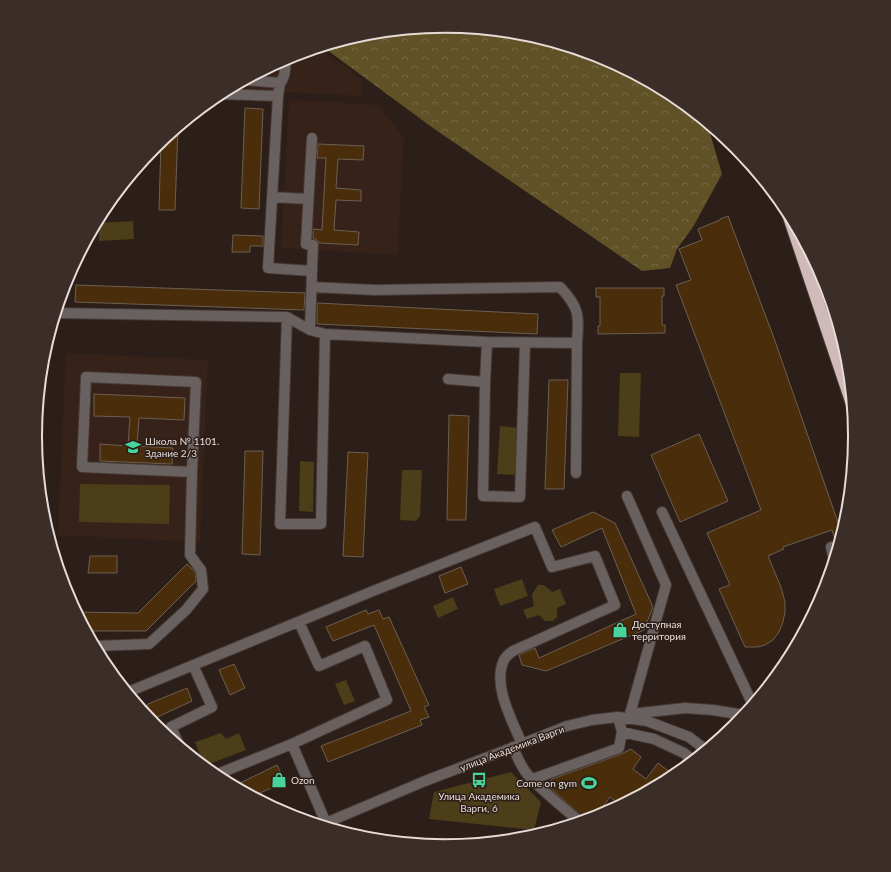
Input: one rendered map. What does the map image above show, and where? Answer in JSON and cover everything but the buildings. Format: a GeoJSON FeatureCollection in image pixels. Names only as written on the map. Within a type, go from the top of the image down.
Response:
{"type":"FeatureCollection","features":[{"type":"Feature","properties":{"kind":"highway"},"geometry":{"type":"LineString","coordinates":[[795,235],[845,383]]}},
{"type":"Feature","properties":{"kind":"street"},"geometry":{"type":"LineString","coordinates":[[285,67],[284,79],[280,83],[278,96],[268,268],[312,271]]}},
{"type":"Feature","properties":{"kind":"street"},"geometry":{"type":"LineString","coordinates":[[256,81],[280,83]]}},
{"type":"Feature","properties":{"kind":"street"},"geometry":{"type":"LineString","coordinates":[[232,94],[278,96]]}},
{"type":"Feature","properties":{"kind":"street"},"geometry":{"type":"LineString","coordinates":[[310,330],[313,245],[306,244],[312,138]]}},
{"type":"Feature","properties":{"kind":"street"},"geometry":{"type":"LineString","coordinates":[[272,197],[308,199]]}},
{"type":"Feature","properties":{"kind":"street"},"geometry":{"type":"LineString","coordinates":[[312,287],[375,290],[560,287],[571,299],[578,316],[576,473]]}},
{"type":"Feature","properties":{"kind":"street"},"geometry":{"type":"LineString","coordinates":[[62,313],[286,317],[310,330],[326,334],[488,342],[577,343]]}},
{"type":"Feature","properties":{"kind":"street"},"geometry":{"type":"LineString","coordinates":[[286,317],[280,524],[321,524],[326,334]]}},
{"type":"Feature","properties":{"kind":"street"},"geometry":{"type":"LineString","coordinates":[[488,342],[485,382],[483,496],[520,497],[525,343]]}},
{"type":"Feature","properties":{"kind":"street"},"geometry":{"type":"LineString","coordinates":[[101,646],[149,644],[186,610],[203,590],[201,570],[190,555],[196,382],[86,376],[82,467],[192,472]]}},
{"type":"Feature","properties":{"kind":"street"},"geometry":{"type":"LineString","coordinates":[[448,379],[485,382]]}},
{"type":"Feature","properties":{"kind":"street"},"geometry":{"type":"LineString","coordinates":[[626,496],[666,585],[630,714]]}},
{"type":"Feature","properties":{"kind":"street"},"geometry":{"type":"LineString","coordinates":[[662,512],[751,699]]}},
{"type":"Feature","properties":{"kind":"street"},"geometry":{"type":"LineString","coordinates":[[133,690],[535,528],[552,567],[595,556],[614,605],[513,651],[504,660],[500,681],[520,762],[529,775],[543,790],[575,818]]}},
{"type":"Feature","properties":{"kind":"street"},"geometry":{"type":"LineString","coordinates":[[223,772],[292,744],[387,700],[365,646],[319,666],[299,622]]}},
{"type":"Feature","properties":{"kind":"street"},"geometry":{"type":"LineString","coordinates":[[174,733],[171,727],[212,707],[193,665]]}},
{"type":"Feature","properties":{"kind":"street"},"geometry":{"type":"LineString","coordinates":[[533,779],[619,748],[622,732],[613,717],[685,708],[737,714]]}},
{"type":"Feature","properties":{"kind":"street","name":"улица Академика Варги"},"geometry":{"type":"LineString","coordinates":[[329,822],[425,781],[567,726],[613,717],[647,721],[689,737],[702,747]]}},
{"type":"Feature","properties":{"kind":"street"},"geometry":{"type":"LineString","coordinates":[[622,732],[654,739],[684,753],[689,757]]}},
{"type":"Feature","properties":{"kind":"street"},"geometry":{"type":"LineString","coordinates":[[292,744],[322,820]]}},
{"type":"Feature","properties":{"kind":"shaded area"},"geometry":{"type":"Polygon","coordinates":[[[324,52],[362,79],[361,96],[240,90],[291,64],[324,52]]]}},
{"type":"Feature","properties":{"kind":"shaded area"},"geometry":{"type":"Polygon","coordinates":[[[289,100],[378,105],[404,137],[397,255],[281,248],[289,100]]]}},
{"type":"Feature","properties":{"kind":"shaded area"},"geometry":{"type":"Polygon","coordinates":[[[133,221],[134,239],[99,241],[99,229],[103,223],[133,221]]]}},
{"type":"Feature","properties":{"kind":"shaded area","name":"Школа № 1101. Здание 2/3"},"geometry":{"type":"Polygon","coordinates":[[[66,353],[208,360],[200,542],[58,535],[66,353]]]}},
{"type":"Feature","properties":{"kind":"shaded area"},"geometry":{"type":"Polygon","coordinates":[[[620,373],[641,373],[639,437],[618,436],[620,373]]]}},
{"type":"Feature","properties":{"kind":"shaded area"},"geometry":{"type":"Polygon","coordinates":[[[500,426],[519,428],[517,475],[497,474],[500,426]]]}},
{"type":"Feature","properties":{"kind":"shaded area"},"geometry":{"type":"Polygon","coordinates":[[[300,461],[314,462],[313,512],[299,511],[300,461]]]}},
{"type":"Feature","properties":{"kind":"shaded area"},"geometry":{"type":"Polygon","coordinates":[[[402,470],[422,470],[420,516],[416,521],[400,520],[402,470]]]}},
{"type":"Feature","properties":{"kind":"shaded area"},"geometry":{"type":"Polygon","coordinates":[[[80,484],[170,485],[169,524],[79,522],[80,484]]]}},
{"type":"Feature","properties":{"kind":"shaded area"},"geometry":{"type":"Polygon","coordinates":[[[522,579],[528,596],[500,606],[494,589],[522,579]]]}},
{"type":"Feature","properties":{"kind":"shaded area"},"geometry":{"type":"Polygon","coordinates":[[[538,585],[544,586],[552,592],[560,589],[566,604],[557,608],[557,617],[553,621],[545,621],[539,615],[527,619],[523,610],[534,606],[532,594],[538,585]]]}},
{"type":"Feature","properties":{"kind":"shaded area"},"geometry":{"type":"Polygon","coordinates":[[[453,597],[458,609],[438,618],[433,606],[453,597]]]}},
{"type":"Feature","properties":{"kind":"shaded area"},"geometry":{"type":"Polygon","coordinates":[[[346,680],[355,701],[344,705],[335,684],[346,680]]]}},
{"type":"Feature","properties":{"kind":"shaded area"},"geometry":{"type":"Polygon","coordinates":[[[221,733],[226,739],[239,733],[246,750],[211,763],[200,756],[195,742],[221,733]]]}},
{"type":"Feature","properties":{"kind":"shaded area"},"geometry":{"type":"Polygon","coordinates":[[[511,772],[541,802],[534,829],[530,830],[429,819],[434,792],[511,772]]]}},
{"type":"Feature","properties":{"kind":"green space"},"geometry":{"type":"Polygon","coordinates":[[[446,33],[498,36],[575,54],[624,75],[647,87],[691,116],[710,132],[722,174],[693,227],[677,249],[670,268],[642,271],[433,128],[328,51],[393,36],[446,33]]]}},
{"type":"Feature","properties":{"kind":"place","name":"Школа № 1101. Здание 2/3"},"geometry":{"type":"Point","coordinates":[133,447]}},
{"type":"Feature","properties":{"kind":"place","name":"Доступная территория"},"geometry":{"type":"Point","coordinates":[620,630]}},
{"type":"Feature","properties":{"kind":"place","name":"Ozon"},"geometry":{"type":"Point","coordinates":[279,780]}},
{"type":"Feature","properties":{"kind":"place","name":"Улица Академика Варги, 6"},"geometry":{"type":"Point","coordinates":[479,780]}},
{"type":"Feature","properties":{"kind":"place","name":"Come on gym"},"geometry":{"type":"Point","coordinates":[589,783]}}]}
